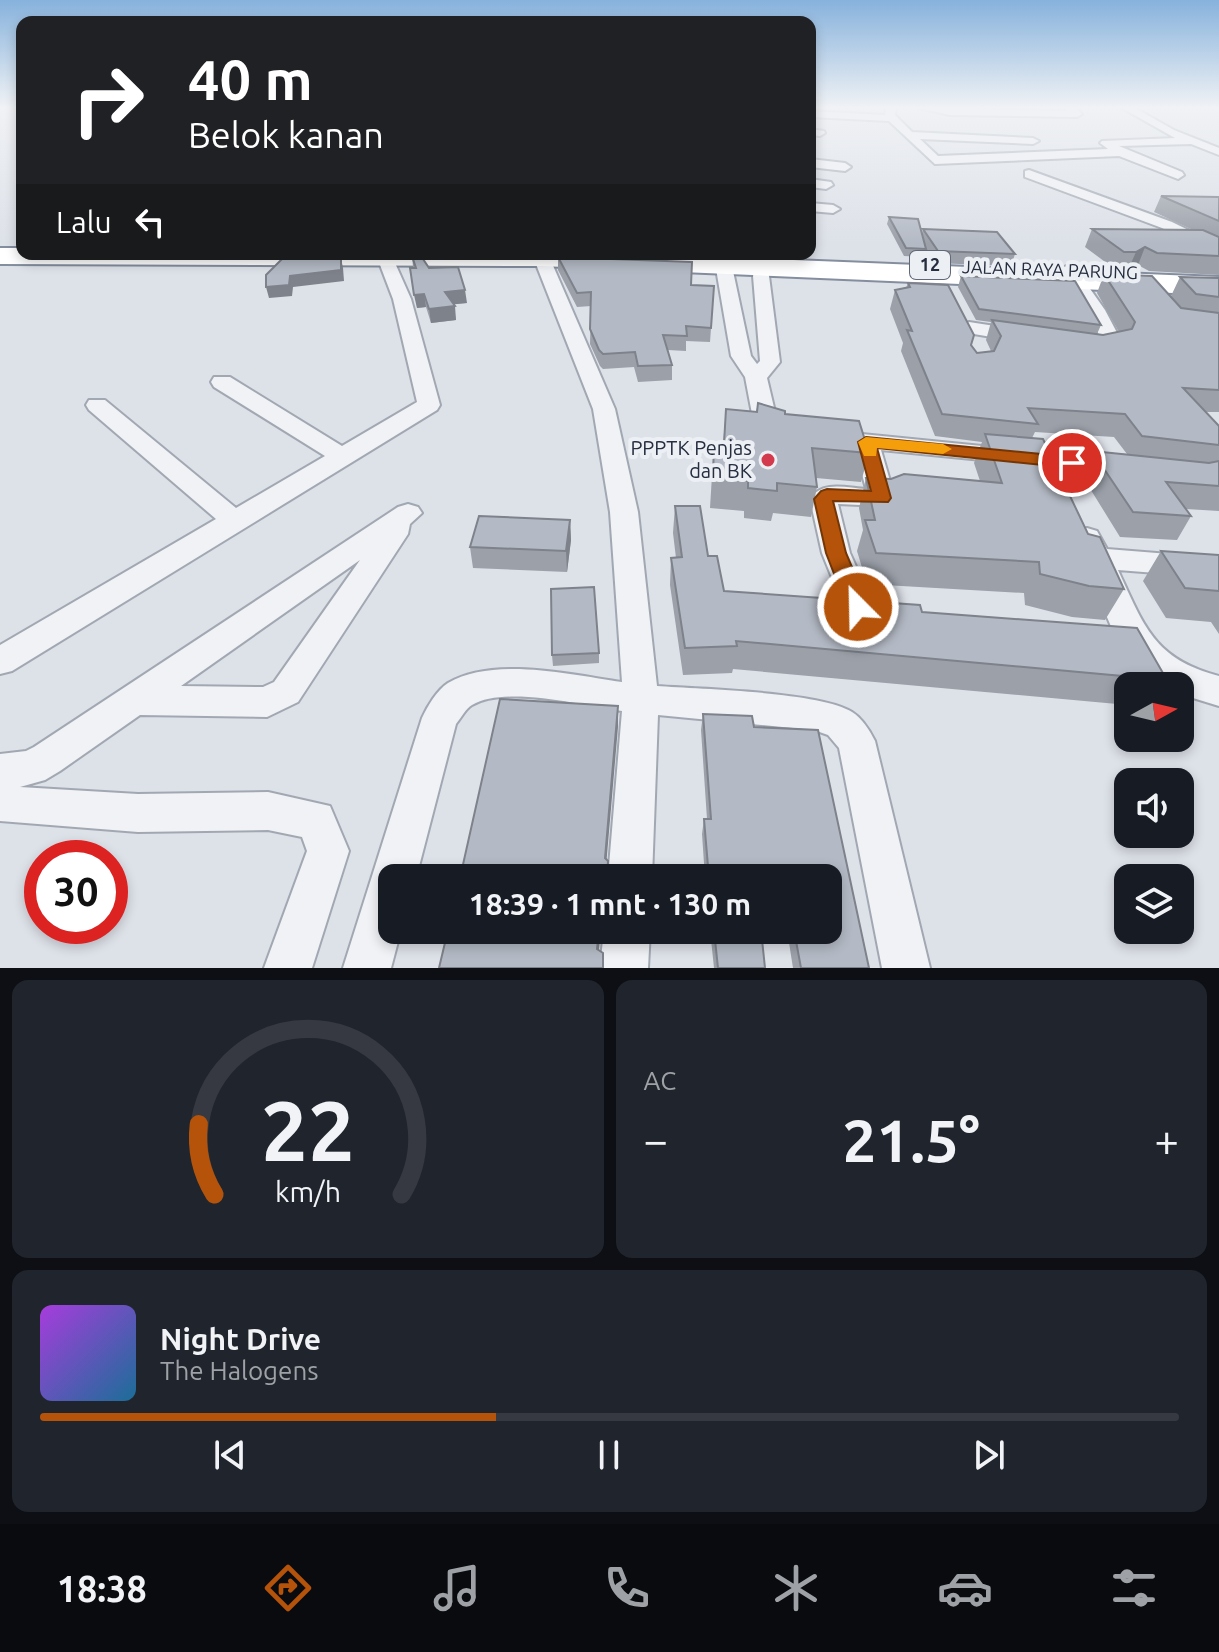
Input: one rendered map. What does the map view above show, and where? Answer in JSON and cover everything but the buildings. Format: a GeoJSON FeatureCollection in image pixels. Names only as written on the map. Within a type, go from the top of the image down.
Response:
{"type":"FeatureCollection","features":[{"type":"Feature","properties":{"kind":"highway","name":"JALAN RAYA PARUNG"},"geometry":{"type":"LineString","coordinates":[[704,260],[1070,274],[1148,286],[1219,286]]}},
{"type":"Feature","properties":{"kind":"highway","name":"JALAN RAYA PARUNG"},"geometry":{"type":"LineString","coordinates":[[761,263],[943,282],[1070,274]]}},
{"type":"Feature","properties":{"kind":"highway","name":"JALAN RAYA PARUNG"},"geometry":{"type":"LineString","coordinates":[[1148,286],[1219,276]]}},
{"type":"Feature","properties":{"kind":"street"},"geometry":{"type":"LineString","coordinates":[[928,153],[935,160],[1093,153]]}},
{"type":"Feature","properties":{"kind":"street"},"geometry":{"type":"LineString","coordinates":[[1123,153],[1178,175]]}},
{"type":"Feature","properties":{"kind":"street"},"geometry":{"type":"LineString","coordinates":[[816,164],[845,167]]}},
{"type":"Feature","properties":{"kind":"street"},"geometry":{"type":"LineString","coordinates":[[1029,174],[1167,225],[1219,251]]}},
{"type":"Feature","properties":{"kind":"street"},"geometry":{"type":"LineString","coordinates":[[816,208],[833,209]]}},
{"type":"Feature","properties":{"kind":"street"},"geometry":{"type":"LineString","coordinates":[[0,661],[429,405],[402,299],[386,260]]}},
{"type":"Feature","properties":{"kind":"street"},"geometry":{"type":"LineString","coordinates":[[542,260],[604,409],[624,512],[641,699],[631,864]]}},
{"type":"Feature","properties":{"kind":"street"},"geometry":{"type":"LineString","coordinates":[[723,261],[741,356],[756,377],[765,419],[771,425],[794,433],[866,442],[1140,470]]}},
{"type":"Feature","properties":{"kind":"street"},"geometry":{"type":"LineString","coordinates":[[756,377],[770,362],[761,263]]}},
{"type":"Feature","properties":{"kind":"street"},"geometry":{"type":"LineString","coordinates":[[1070,274],[1096,310],[1113,344],[1102,347],[1071,343]]}},
{"type":"Feature","properties":{"kind":"street"},"geometry":{"type":"LineString","coordinates":[[981,356],[965,322],[1045,339]]}},
{"type":"Feature","properties":{"kind":"street"},"geometry":{"type":"LineString","coordinates":[[739,338],[769,341]]}},
{"type":"Feature","properties":{"kind":"street"},"geometry":{"type":"LineString","coordinates":[[222,382],[343,457]]}},
{"type":"Feature","properties":{"kind":"street"},"geometry":{"type":"LineString","coordinates":[[97,405],[236,522]]}},
{"type":"Feature","properties":{"kind":"street"},"geometry":{"type":"LineString","coordinates":[[866,442],[882,498],[827,495],[823,499],[836,553],[858,607],[915,616]]}},
{"type":"Feature","properties":{"kind":"street"},"geometry":{"type":"LineString","coordinates":[[1046,460],[1061,488]]}},
{"type":"Feature","properties":{"kind":"street"},"geometry":{"type":"LineString","coordinates":[[4,788],[407,513],[286,692],[279,697],[267,702],[133,700]]}},
{"type":"Feature","properties":{"kind":"street"},"geometry":{"type":"LineString","coordinates":[[1076,516],[1098,558],[1120,638],[1166,674],[1219,691]]}},
{"type":"Feature","properties":{"kind":"street"},"geometry":{"type":"LineString","coordinates":[[1098,558],[1219,568]]}},
{"type":"Feature","properties":{"kind":"street"},"geometry":{"type":"LineString","coordinates":[[398,864],[440,718],[459,694],[494,684],[522,683],[641,699],[814,715],[840,723],[856,741],[906,968]]}},
{"type":"Feature","properties":{"kind":"street"},"geometry":{"type":"LineString","coordinates":[[4,788],[138,813],[268,811],[316,820],[328,851],[288,968]]}},
{"type":"Feature","properties":{"kind":"street"},"geometry":{"type":"LineString","coordinates":[[367,968],[378,931]]}},
{"type":"Feature","properties":{"kind":"street"},"geometry":{"type":"LineString","coordinates":[[624,968],[626,944]]}},
{"type":"Feature","properties":{"kind":"slow traffic"},"geometry":{"type":"LineString","coordinates":[[870,452],[866,442],[943,449]]}},
{"type":"Feature","properties":{"kind":"place","name":"PPPTK Penjas dan BK"},"geometry":{"type":"Point","coordinates":[768,460]}},
{"type":"Feature","properties":{"kind":"route"},"geometry":{"type":"LineString","coordinates":[[858,607],[836,553],[823,499],[827,495],[882,498],[866,442],[1072,463]]}}]}
